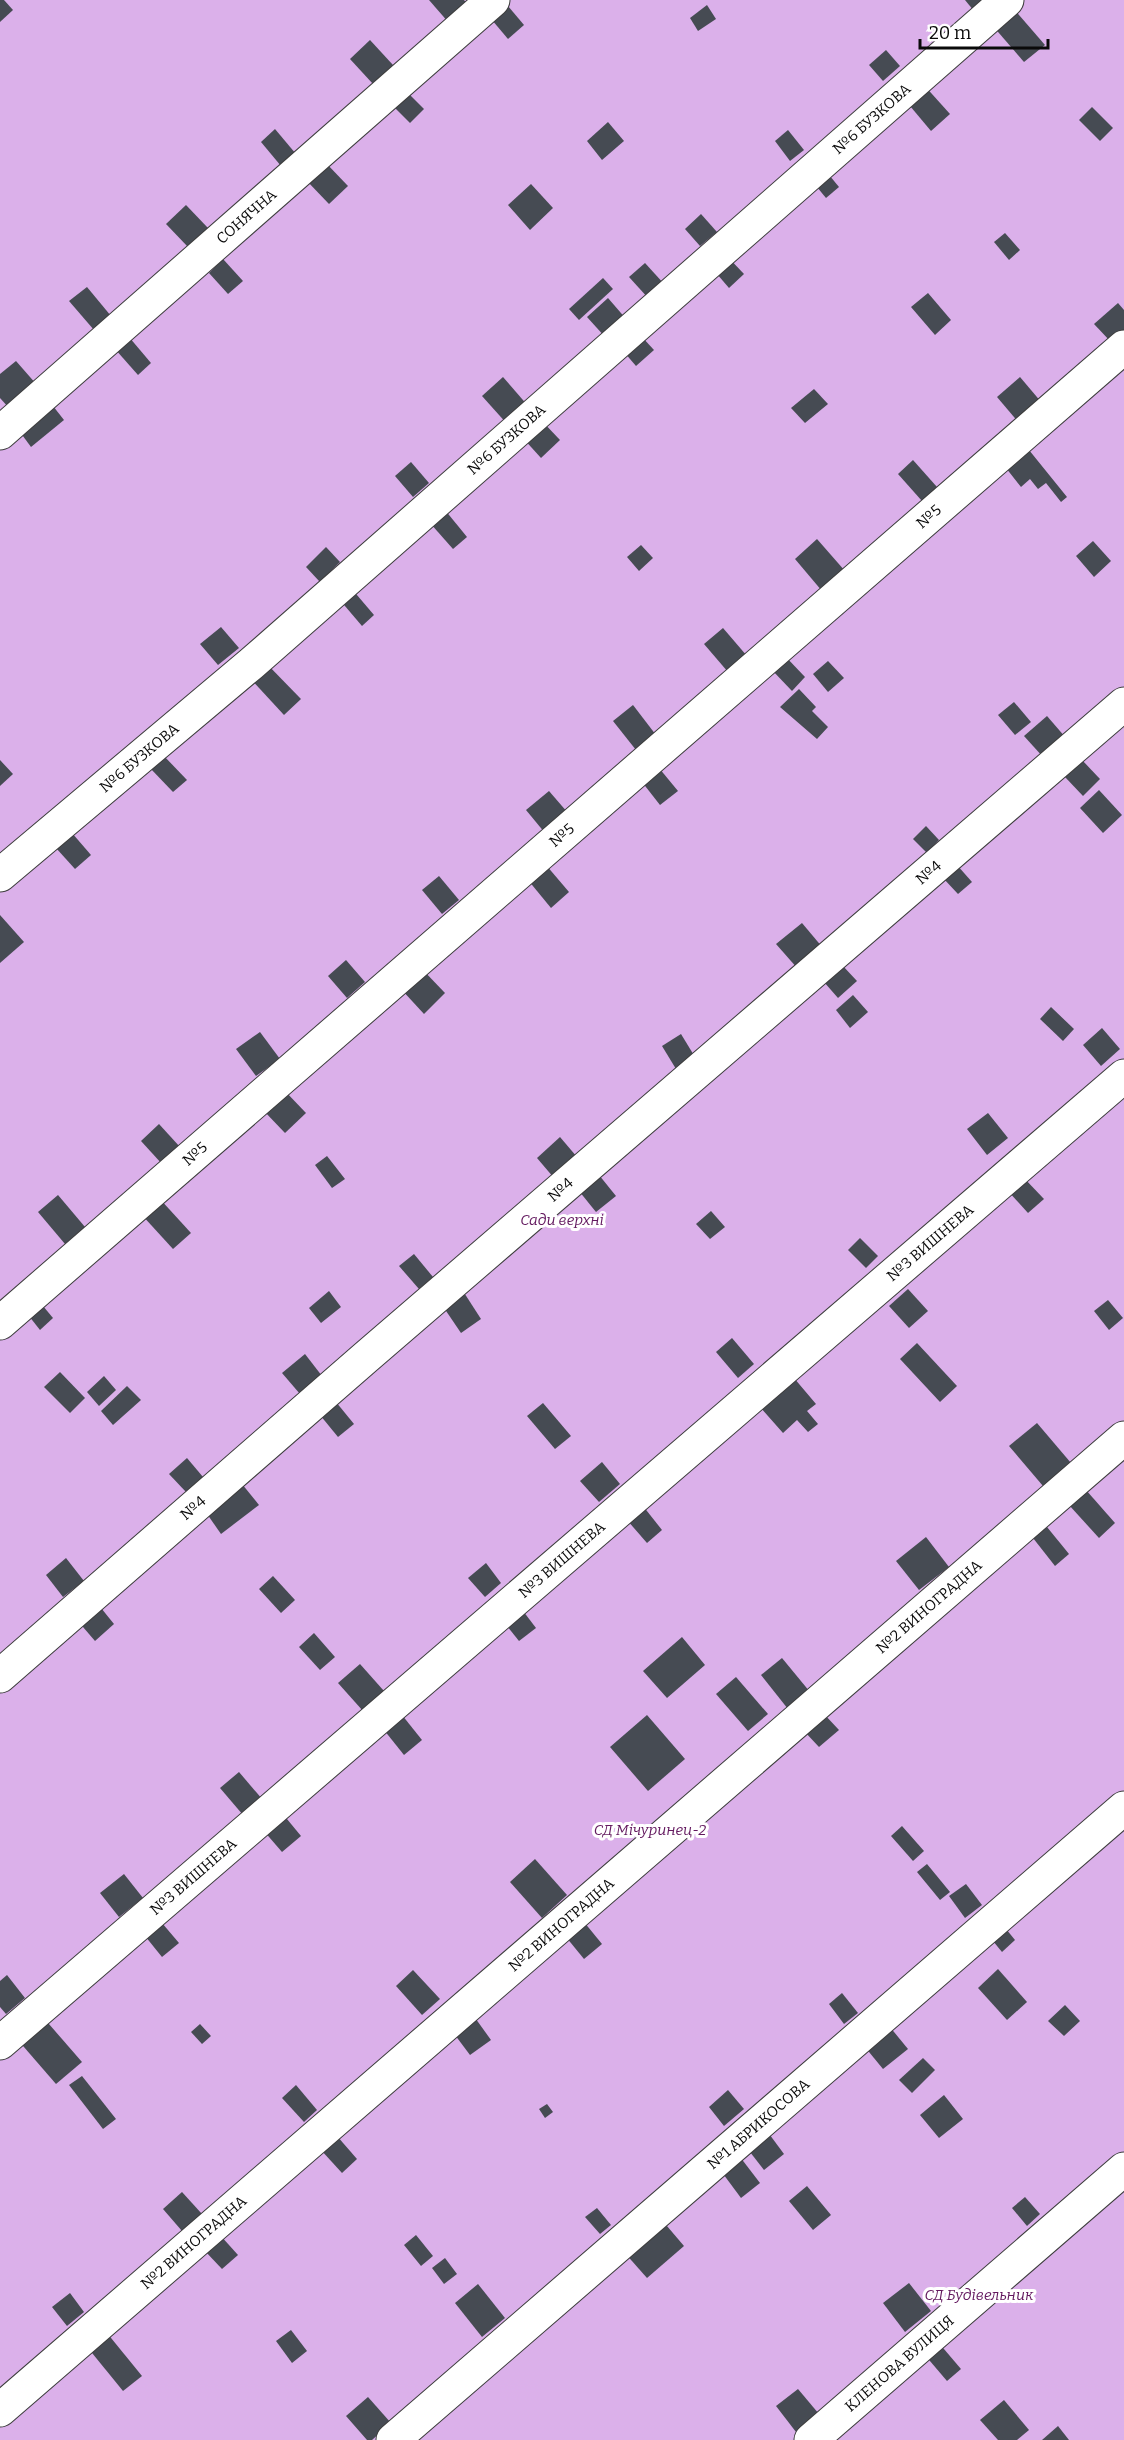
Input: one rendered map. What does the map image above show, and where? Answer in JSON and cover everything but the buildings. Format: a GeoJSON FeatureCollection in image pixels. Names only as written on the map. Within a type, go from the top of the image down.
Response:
{"type":"FeatureCollection","features":[{"type":"Feature","properties":{"kind":"lane","name":"СОНЯЧНА"},"geometry":{"type":"LineString","coordinates":[[0,433],[493,0]]}},
{"type":"Feature","properties":{"kind":"lane","name":"№6 БУЗКОВА"},"geometry":{"type":"LineString","coordinates":[[0,875],[251,664],[1007,0]]}},
{"type":"Feature","properties":{"kind":"lane","name":"№5"},"geometry":{"type":"LineString","coordinates":[[0,1323],[1124,347]]}},
{"type":"Feature","properties":{"kind":"lane","name":"№4"},"geometry":{"type":"LineString","coordinates":[[0,1676],[392,1334],[1124,704]]}},
{"type":"Feature","properties":{"kind":"lane","name":"№3 ВИШНЕВА"},"geometry":{"type":"LineString","coordinates":[[0,2043],[1124,1076]]}},
{"type":"Feature","properties":{"kind":"lane","name":"№2 ВИНОГРАДНА"},"geometry":{"type":"LineString","coordinates":[[0,2410],[1124,1438]]}},
{"type":"Feature","properties":{"kind":"lane","name":"№1 АБРИКОСОВА"},"geometry":{"type":"LineString","coordinates":[[393,2440],[1124,1808]]}},
{"type":"Feature","properties":{"kind":"lane","name":"КЛЕНОВА ВУЛИЦЯ"},"geometry":{"type":"LineString","coordinates":[[811,2440],[1124,2169]]}},
{"type":"Feature","properties":{"kind":"green space","name":"Сади верхні"},"geometry":{"type":"Polygon","coordinates":[[[0,0],[1124,0],[1124,2440],[0,2440],[0,0]]]}},
{"type":"Feature","properties":{"kind":"park label","name":"СД Мічуринец-2"},"geometry":{"type":"Point","coordinates":[650,1830]}},
{"type":"Feature","properties":{"kind":"park label","name":"СД Будівельник"},"geometry":{"type":"Point","coordinates":[979,2295]}}]}
